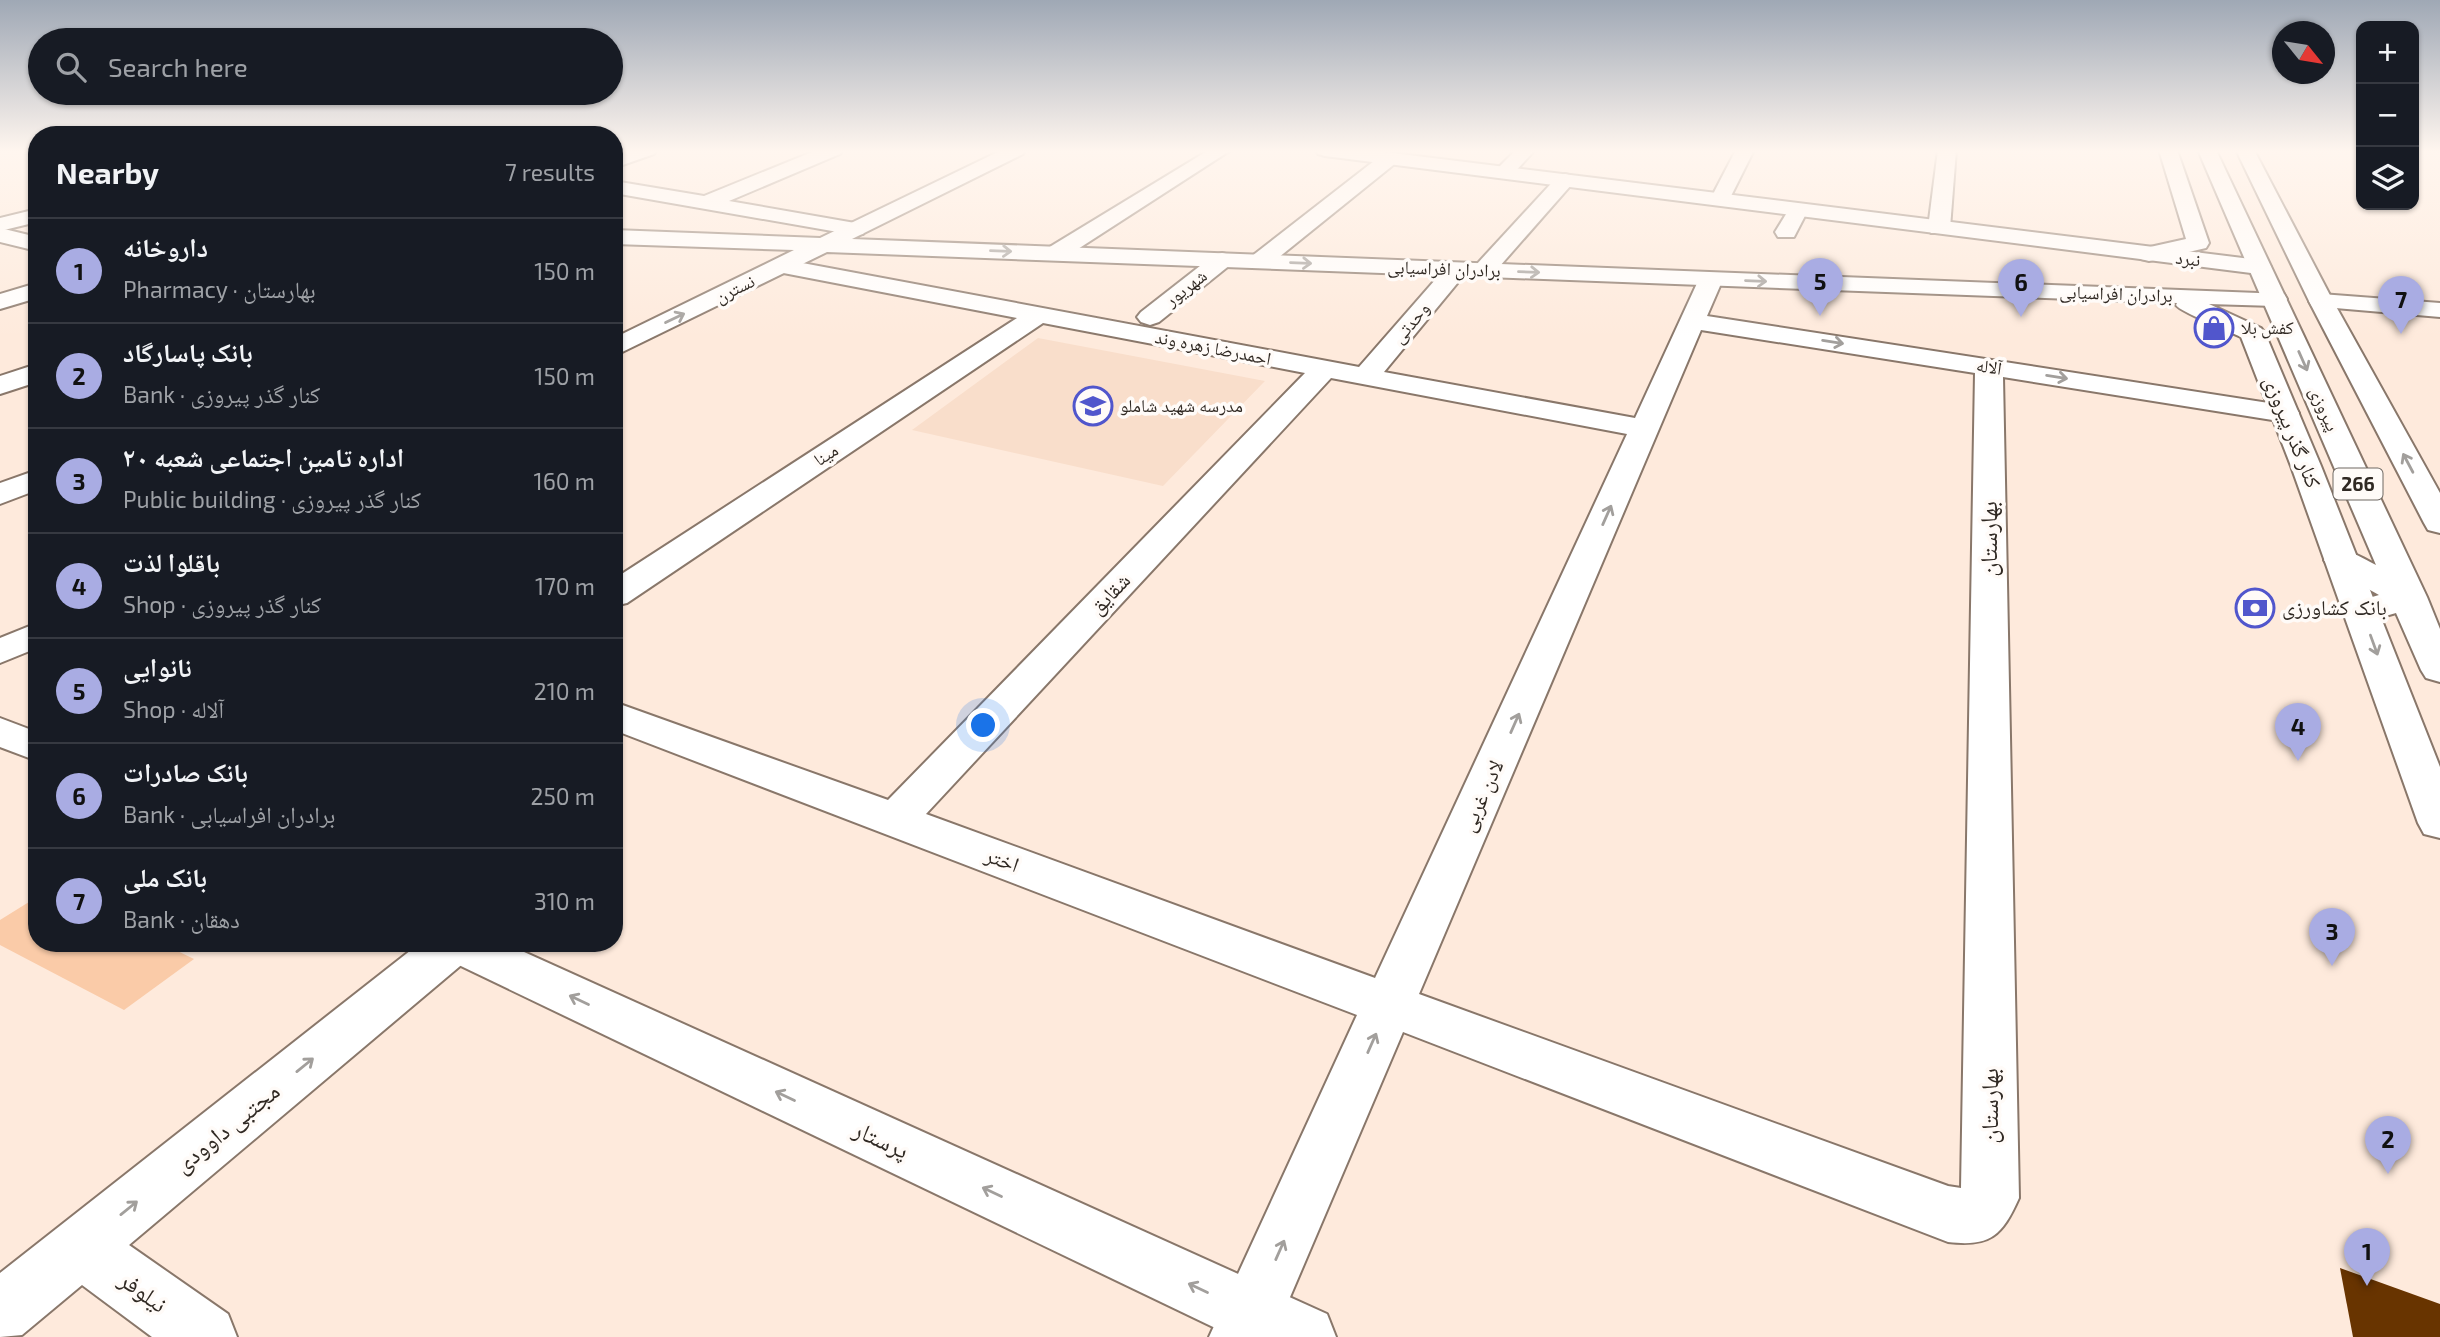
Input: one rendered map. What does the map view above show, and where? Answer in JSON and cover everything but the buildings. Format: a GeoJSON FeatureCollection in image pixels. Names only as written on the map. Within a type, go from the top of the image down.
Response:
{"type":"FeatureCollection","features":[{"type":"Feature","properties":{"kind":"street"},"geometry":{"type":"LineString","coordinates":[[760,212],[855,229]]}},
{"type":"Feature","properties":{"kind":"street","name":"نسترن"},"geometry":{"type":"LineString","coordinates":[[623,344],[889,212]]}},
{"type":"Feature","properties":{"kind":"street"},"geometry":{"type":"LineString","coordinates":[[1056,253],[1121,212]]}},
{"type":"Feature","properties":{"kind":"street"},"geometry":{"type":"LineString","coordinates":[[1260,261],[1321,212]]}},
{"type":"Feature","properties":{"kind":"street"},"geometry":{"type":"LineString","coordinates":[[1485,271],[1537,212]]}},
{"type":"Feature","properties":{"kind":"street"},"geometry":{"type":"LineString","coordinates":[[1786,232],[1797,212]]}},
{"type":"Feature","properties":{"kind":"street","name":"نبرد"},"geometry":{"type":"LineString","coordinates":[[1817,212],[2259,267]]}},
{"type":"Feature","properties":{"kind":"street"},"geometry":{"type":"LineString","coordinates":[[1939,228],[1941,212]]}},
{"type":"Feature","properties":{"kind":"street"},"geometry":{"type":"LineString","coordinates":[[2149,254],[2198,243],[2188,212]]}},
{"type":"Feature","properties":{"kind":"street","name":"پیروزی"},"geometry":{"type":"LineString","coordinates":[[2235,212],[2440,670]]}},
{"type":"Feature","properties":{"kind":"street","name":"266"},"geometry":{"type":"LineString","coordinates":[[2276,212],[2321,301],[2432,497],[2440,523]]}},
{"type":"Feature","properties":{"kind":"street"},"geometry":{"type":"LineString","coordinates":[[0,213],[28,214]]}},
{"type":"Feature","properties":{"kind":"street"},"geometry":{"type":"LineString","coordinates":[[0,225],[28,217]]}},
{"type":"Feature","properties":{"kind":"street"},"geometry":{"type":"LineString","coordinates":[[0,235],[28,242]]}},
{"type":"Feature","properties":{"kind":"street","name":"برادران افراسیابی"},"geometry":{"type":"LineString","coordinates":[[623,237],[2274,299],[2440,310]]}},
{"type":"Feature","properties":{"kind":"street"},"geometry":{"type":"LineString","coordinates":[[2086,246],[2124,262],[2136,271],[2134,280],[2106,293]]}},
{"type":"Feature","properties":{"kind":"street","name":"شهریور"},"geometry":{"type":"LineString","coordinates":[[1150,317],[1222,260]]}},
{"type":"Feature","properties":{"kind":"street","name":"احمدرضا زهره وند"},"geometry":{"type":"LineString","coordinates":[[780,266],[1645,429]]}},
{"type":"Feature","properties":{"kind":"street","name":"وحدتی"},"geometry":{"type":"LineString","coordinates":[[1366,376],[1457,269]]}},
{"type":"Feature","properties":{"kind":"street","name":"لادن غربی"},"geometry":{"type":"LineString","coordinates":[[1266,1329],[1390,1004],[1711,279]]}},
{"type":"Feature","properties":{"kind":"street"},"geometry":{"type":"LineString","coordinates":[[0,302],[28,293]]}},
{"type":"Feature","properties":{"kind":"street","name":"کنار گذر پیروزی"},"geometry":{"type":"LineString","coordinates":[[2159,295],[2212,313],[2252,333],[2342,560],[2440,823]]}},
{"type":"Feature","properties":{"kind":"street","name":"مینا"},"geometry":{"type":"LineString","coordinates":[[623,589],[1038,314]]}},
{"type":"Feature","properties":{"kind":"street","name":"آلاله"},"geometry":{"type":"LineString","coordinates":[[1692,321],[2285,413]]}},
{"type":"Feature","properties":{"kind":"street","name":"بهارستان"},"geometry":{"type":"LineString","coordinates":[[1390,1004],[1948,1214],[1973,1217],[1990,1198],[1989,367]]}},
{"type":"Feature","properties":{"kind":"street","name":"شقایق"},"geometry":{"type":"LineString","coordinates":[[895,820],[1324,369]]}},
{"type":"Feature","properties":{"kind":"street"},"geometry":{"type":"LineString","coordinates":[[0,386],[28,375]]}},
{"type":"Feature","properties":{"kind":"street"},"geometry":{"type":"LineString","coordinates":[[0,494],[28,483]]}},
{"type":"Feature","properties":{"kind":"street"},"geometry":{"type":"LineString","coordinates":[[2342,560],[2409,597]]}},
{"type":"Feature","properties":{"kind":"street"},"geometry":{"type":"LineString","coordinates":[[2361,612],[2409,597]]}},
{"type":"Feature","properties":{"kind":"street"},"geometry":{"type":"LineString","coordinates":[[0,652],[28,638]]}},
{"type":"Feature","properties":{"kind":"street","name":"اختر"},"geometry":{"type":"LineString","coordinates":[[623,718],[1390,1004]]}},
{"type":"Feature","properties":{"kind":"street"},"geometry":{"type":"LineString","coordinates":[[0,731],[28,744]]}},
{"type":"Feature","properties":{"kind":"street","name":"مجتبی داوودی"},"geometry":{"type":"LineString","coordinates":[[0,1313],[445,952]]}},
{"type":"Feature","properties":{"kind":"street","name":"پرستار"},"geometry":{"type":"LineString","coordinates":[[475,952],[1266,1329]]}},
{"type":"Feature","properties":{"kind":"street","name":"نیلوفر"},"geometry":{"type":"LineString","coordinates":[[80,1247],[205,1337]]}},
{"type":"Feature","properties":{"kind":"shaded area","name":"مدرسه شهید شاملو"},"geometry":{"type":"Polygon","coordinates":[[[1038,338],[1265,381],[1163,486],[912,430],[1038,338]]]}},
{"type":"Feature","properties":{"kind":"shaded area"},"geometry":{"type":"Polygon","coordinates":[[[28,903],[28,952],[180,952],[194,959],[124,1010],[0,945],[0,920],[28,903]]]}},
{"type":"Feature","properties":{"kind":"place","name":"نانوایی"},"geometry":{"type":"Point","coordinates":[1820,316]}},
{"type":"Feature","properties":{"kind":"place","name":"بانک صادرات"},"geometry":{"type":"Point","coordinates":[2021,317]}},
{"type":"Feature","properties":{"kind":"place","name":"کفش بلا"},"geometry":{"type":"Point","coordinates":[2214,328]}},
{"type":"Feature","properties":{"kind":"place","name":"بانک ملی"},"geometry":{"type":"Point","coordinates":[2401,334]}},
{"type":"Feature","properties":{"kind":"place","name":"مدرسه شهید شاملو"},"geometry":{"type":"Point","coordinates":[1093,406]}},
{"type":"Feature","properties":{"kind":"place","name":"بانک کشاورزی"},"geometry":{"type":"Point","coordinates":[2255,608]}},
{"type":"Feature","properties":{"kind":"place","name":"باقلوا لذت"},"geometry":{"type":"Point","coordinates":[2298,761]}},
{"type":"Feature","properties":{"kind":"place","name":"اداره تامین اجتماعی شعبه ۲۰"},"geometry":{"type":"Point","coordinates":[2332,966]}},
{"type":"Feature","properties":{"kind":"place","name":"بانک پاسارگاد"},"geometry":{"type":"Point","coordinates":[2388,1174]}},
{"type":"Feature","properties":{"kind":"place","name":"داروخانه"},"geometry":{"type":"Point","coordinates":[2367,1286]}}]}
